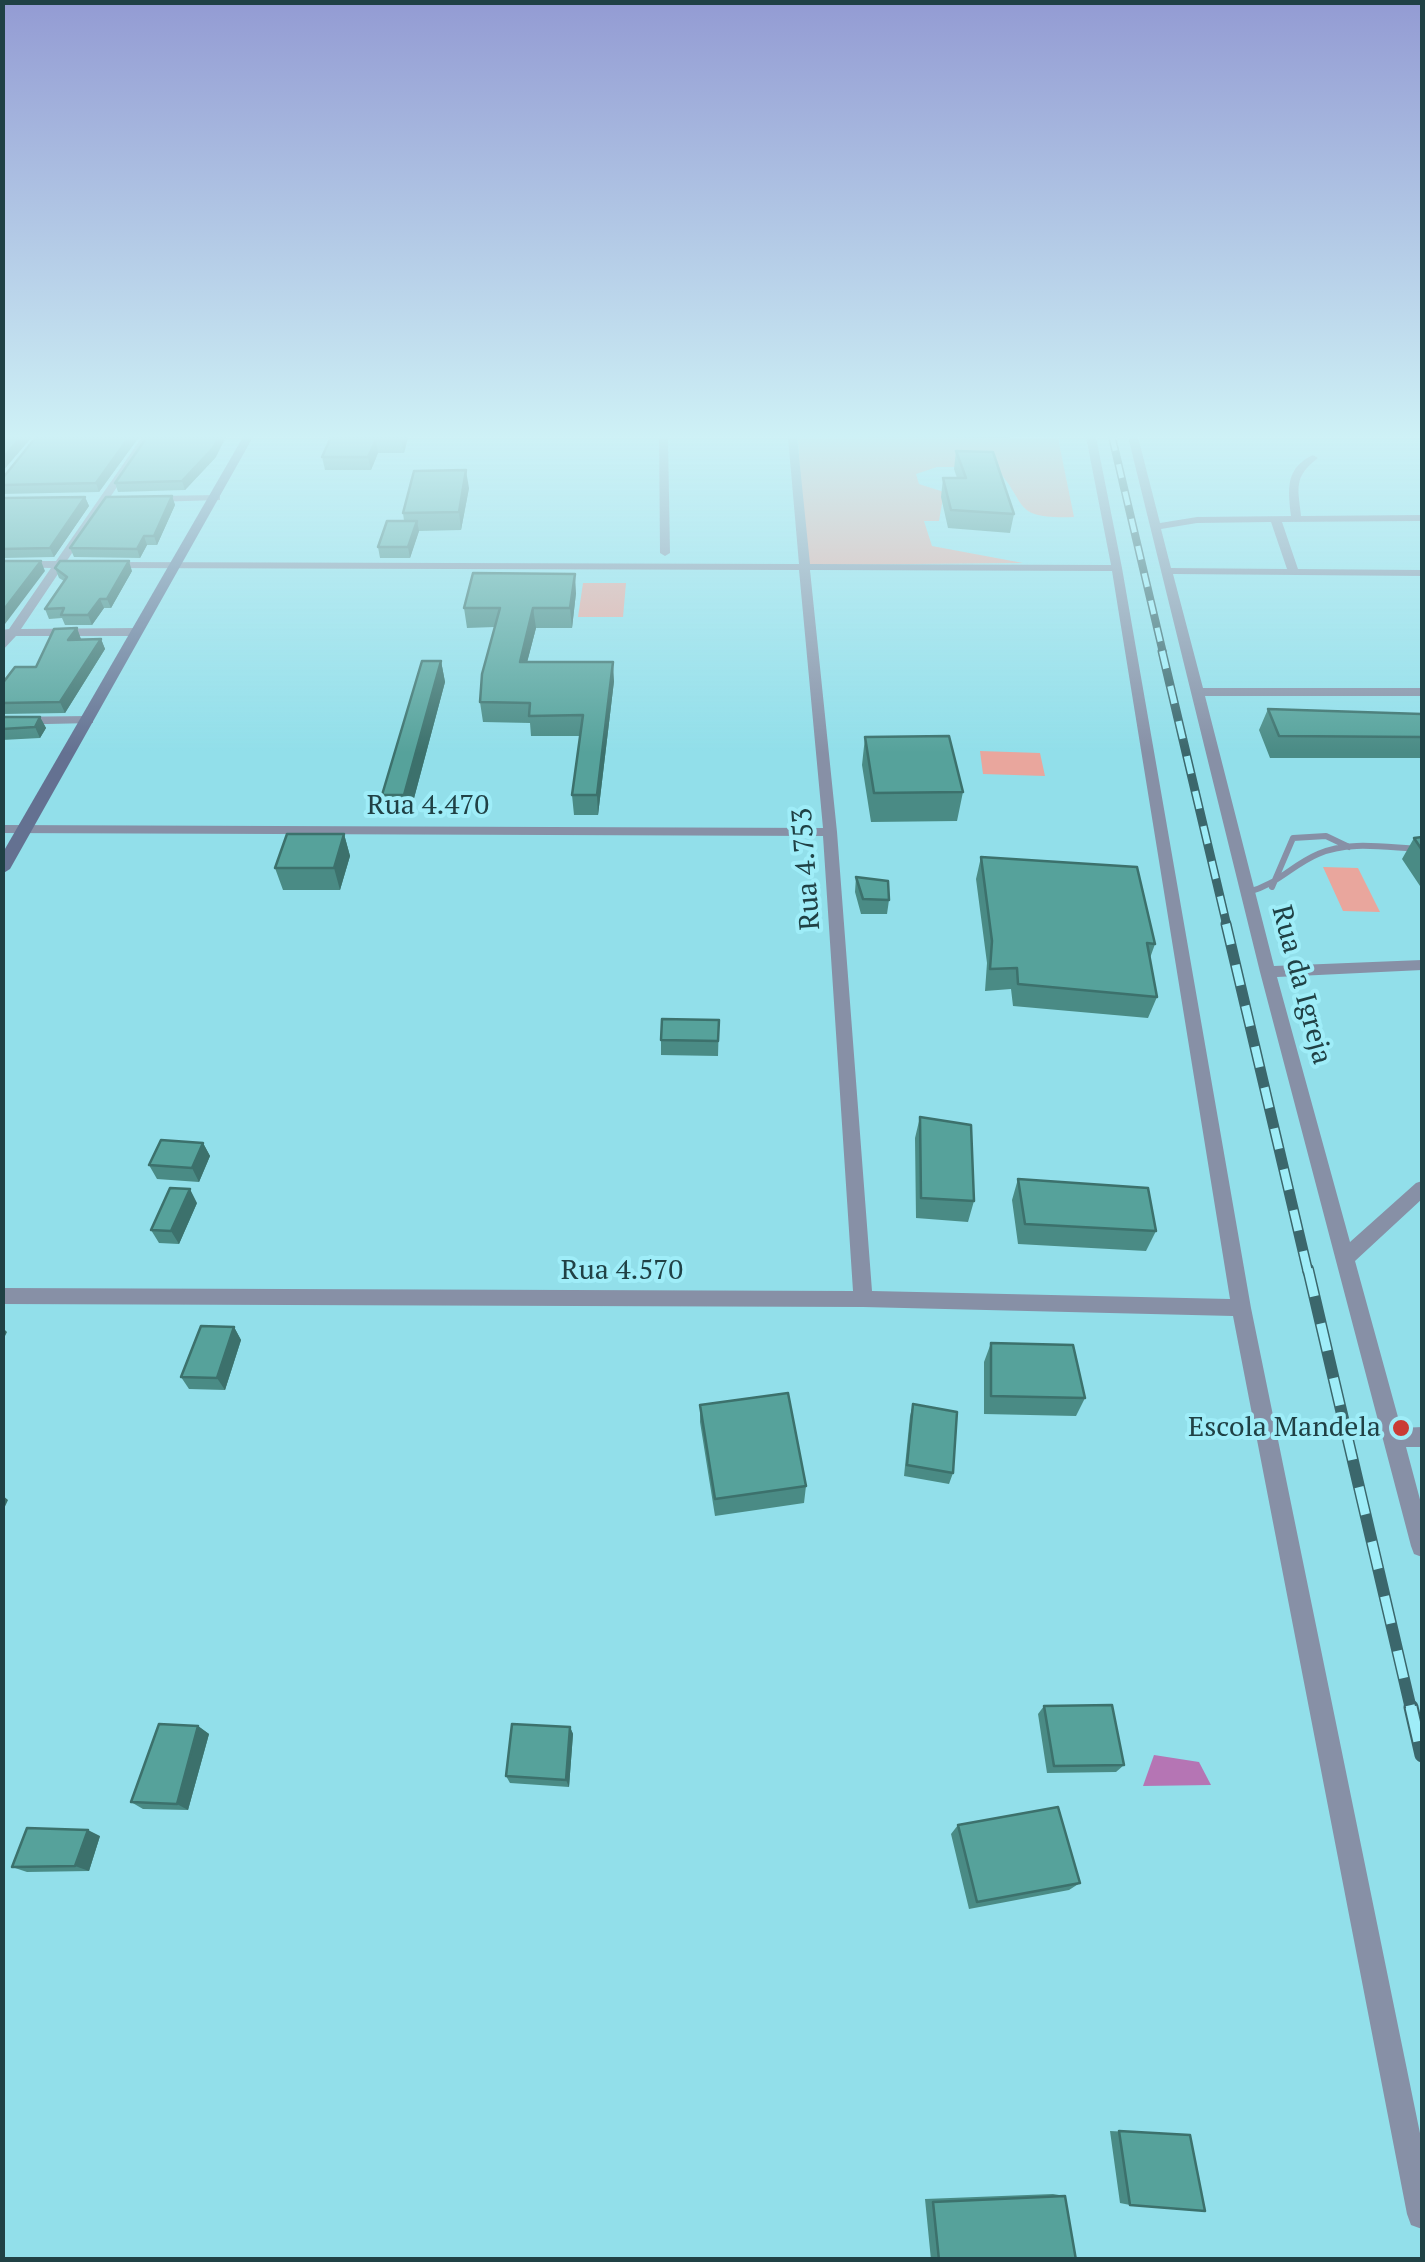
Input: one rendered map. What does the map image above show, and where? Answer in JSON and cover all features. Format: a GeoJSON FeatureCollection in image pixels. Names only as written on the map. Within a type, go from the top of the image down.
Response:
{"type":"FeatureCollection","features":[{"type":"Feature","properties":{"kind":"main road"},"geometry":{"type":"LineString","coordinates":[[2,869],[189,543]]}},
{"type":"Feature","properties":{"kind":"street"},"geometry":{"type":"LineString","coordinates":[[2,648],[8,633],[75,543]]}},
{"type":"Feature","properties":{"kind":"street"},"geometry":{"type":"LineString","coordinates":[[665,543],[665,553]]}},
{"type":"Feature","properties":{"kind":"street","name":"Rua 4.753"},"geometry":{"type":"LineString","coordinates":[[802,543],[830,832],[863,1299]]}},
{"type":"Feature","properties":{"kind":"street"},"geometry":{"type":"LineString","coordinates":[[1112,543],[1240,1308],[1422,2214]]}},
{"type":"Feature","properties":{"kind":"street","name":"Rua da Igreja"},"geometry":{"type":"LineString","coordinates":[[1159,543],[1268,972],[1422,1546]]}},
{"type":"Feature","properties":{"kind":"street"},"geometry":{"type":"LineString","coordinates":[[1283,543],[1293,571]]}},
{"type":"Feature","properties":{"kind":"street"},"geometry":{"type":"LineString","coordinates":[[2,564],[1117,568]]}},
{"type":"Feature","properties":{"kind":"street"},"geometry":{"type":"LineString","coordinates":[[1168,572],[1422,573]]}},
{"type":"Feature","properties":{"kind":"street"},"geometry":{"type":"LineString","coordinates":[[8,633],[136,632]]}},
{"type":"Feature","properties":{"kind":"street"},"geometry":{"type":"LineString","coordinates":[[1198,692],[1422,692]]}},
{"type":"Feature","properties":{"kind":"street"},"geometry":{"type":"LineString","coordinates":[[2,721],[89,720]]}},
{"type":"Feature","properties":{"kind":"street","name":"Rua 4.470"},"geometry":{"type":"LineString","coordinates":[[2,829],[830,832]]}},
{"type":"Feature","properties":{"kind":"street"},"geometry":{"type":"LineString","coordinates":[[1268,972],[1422,965]]}},
{"type":"Feature","properties":{"kind":"street"},"geometry":{"type":"LineString","coordinates":[[1345,1258],[1422,1188]]}},
{"type":"Feature","properties":{"kind":"street","name":"Rua 4.570"},"geometry":{"type":"LineString","coordinates":[[2,1296],[863,1299],[1240,1308]]}},
{"type":"Feature","properties":{"kind":"street"},"geometry":{"type":"LineString","coordinates":[[1394,1438],[1422,1437]]}},
{"type":"Feature","properties":{"kind":"lane"},"geometry":{"type":"LineString","coordinates":[[1272,887],[1293,838],[1326,836],[1352,849]]}},
{"type":"Feature","properties":{"kind":"lane"},"geometry":{"type":"LineString","coordinates":[[1248,892],[1272,887],[1291,877],[1311,856],[1352,849],[1422,850]]}},
{"type":"Feature","properties":{"kind":"shaded area"},"geometry":{"type":"Polygon","coordinates":[[[803,543],[931,543],[932,546],[1023,563],[804,565],[803,543]]]}},
{"type":"Feature","properties":{"kind":"shaded area"},"geometry":{"type":"Polygon","coordinates":[[[583,583],[626,583],[623,617],[578,617],[583,583]]]}},
{"type":"Feature","properties":{"kind":"shaded area"},"geometry":{"type":"Polygon","coordinates":[[[980,751],[1040,753],[1045,776],[983,774],[980,751]]]}},
{"type":"Feature","properties":{"kind":"shaded area"},"geometry":{"type":"Polygon","coordinates":[[[1323,867],[1358,868],[1380,912],[1343,911],[1323,867]]]}},
{"type":"Feature","properties":{"kind":"shaded area"},"geometry":{"type":"Polygon","coordinates":[[[1154,1755],[1199,1762],[1211,1785],[1143,1786],[1154,1755]]]}},
{"type":"Feature","properties":{"kind":"building"},"geometry":{"type":"Polygon","coordinates":[[[2,543],[54,543],[50,548],[2,549],[2,543]]]}},
{"type":"Feature","properties":{"kind":"building"},"geometry":{"type":"Polygon","coordinates":[[[74,543],[140,543],[137,549],[70,548],[74,543]]]}},
{"type":"Feature","properties":{"kind":"building"},"geometry":{"type":"Polygon","coordinates":[[[380,543],[410,543],[408,547],[378,547],[380,543]]]}},
{"type":"Feature","properties":{"kind":"building"},"geometry":{"type":"Polygon","coordinates":[[[2,561],[41,561],[2,612],[2,561]]]}},
{"type":"Feature","properties":{"kind":"building"},"geometry":{"type":"Polygon","coordinates":[[[60,561],[129,561],[107,599],[100,599],[88,615],[61,615],[64,608],[45,609],[67,577],[55,568],[60,561]]]}},
{"type":"Feature","properties":{"kind":"building"},"geometry":{"type":"Polygon","coordinates":[[[473,573],[575,574],[570,608],[533,608],[520,662],[613,662],[597,795],[572,795],[583,715],[529,716],[530,703],[480,702],[482,674],[500,608],[464,608],[473,573]]]}},
{"type":"Feature","properties":{"kind":"building"},"geometry":{"type":"Polygon","coordinates":[[[77,628],[68,640],[101,639],[60,702],[2,703],[2,684],[15,667],[36,667],[54,629],[77,628]]]}},
{"type":"Feature","properties":{"kind":"building"},"geometry":{"type":"Polygon","coordinates":[[[422,661],[441,661],[404,795],[382,795],[422,661]]]}},
{"type":"Feature","properties":{"kind":"building"},"geometry":{"type":"Polygon","coordinates":[[[1268,709],[1422,714],[1422,737],[1279,736],[1268,709]]]}},
{"type":"Feature","properties":{"kind":"building"},"geometry":{"type":"Polygon","coordinates":[[[2,717],[40,717],[35,727],[2,729],[2,717]]]}},
{"type":"Feature","properties":{"kind":"building"},"geometry":{"type":"Polygon","coordinates":[[[949,736],[963,792],[874,793],[865,737],[949,736]]]}},
{"type":"Feature","properties":{"kind":"building"},"geometry":{"type":"Polygon","coordinates":[[[287,834],[344,834],[334,868],[275,868],[287,834]]]}},
{"type":"Feature","properties":{"kind":"building"},"geometry":{"type":"Polygon","coordinates":[[[981,857],[1137,867],[1155,944],[1147,943],[1157,997],[1018,984],[1017,968],[990,969],[992,941],[981,857]]]}},
{"type":"Feature","properties":{"kind":"building"},"geometry":{"type":"Polygon","coordinates":[[[856,877],[888,881],[889,900],[863,899],[856,877]]]}},
{"type":"Feature","properties":{"kind":"building"},"geometry":{"type":"Polygon","coordinates":[[[662,1019],[719,1020],[718,1041],[661,1040],[662,1019]]]}},
{"type":"Feature","properties":{"kind":"building"},"geometry":{"type":"Polygon","coordinates":[[[920,1117],[971,1125],[974,1201],[921,1198],[920,1117]]]}},
{"type":"Feature","properties":{"kind":"building"},"geometry":{"type":"Polygon","coordinates":[[[161,1140],[203,1143],[192,1168],[149,1165],[161,1140]]]}},
{"type":"Feature","properties":{"kind":"building"},"geometry":{"type":"Polygon","coordinates":[[[1018,1179],[1148,1188],[1156,1231],[1025,1224],[1018,1179]]]}},
{"type":"Feature","properties":{"kind":"building"},"geometry":{"type":"Polygon","coordinates":[[[170,1188],[190,1189],[171,1231],[151,1230],[170,1188]]]}},
{"type":"Feature","properties":{"kind":"building"},"geometry":{"type":"Polygon","coordinates":[[[201,1326],[234,1327],[217,1378],[181,1377],[201,1326]]]}},
{"type":"Feature","properties":{"kind":"building"},"geometry":{"type":"Polygon","coordinates":[[[991,1343],[1073,1345],[1085,1398],[991,1396],[991,1343]]]}},
{"type":"Feature","properties":{"kind":"building"},"geometry":{"type":"Polygon","coordinates":[[[788,1393],[806,1486],[715,1499],[700,1405],[788,1393]]]}},
{"type":"Feature","properties":{"kind":"building"},"geometry":{"type":"Polygon","coordinates":[[[913,1404],[957,1412],[953,1473],[907,1465],[913,1404]]]}},
{"type":"Feature","properties":{"kind":"building"},"geometry":{"type":"Polygon","coordinates":[[[1112,1705],[1124,1765],[1054,1766],[1044,1706],[1112,1705]]]}},
{"type":"Feature","properties":{"kind":"building"},"geometry":{"type":"Polygon","coordinates":[[[159,1724],[198,1726],[177,1804],[131,1802],[159,1724]]]}},
{"type":"Feature","properties":{"kind":"building"},"geometry":{"type":"Polygon","coordinates":[[[512,1724],[570,1727],[566,1780],[506,1776],[512,1724]]]}},
{"type":"Feature","properties":{"kind":"building"},"geometry":{"type":"Polygon","coordinates":[[[1058,1807],[1080,1883],[977,1902],[958,1825],[1058,1807]]]}},
{"type":"Feature","properties":{"kind":"building"},"geometry":{"type":"Polygon","coordinates":[[[27,1828],[88,1830],[75,1866],[12,1867],[27,1828]]]}},
{"type":"Feature","properties":{"kind":"building"},"geometry":{"type":"Polygon","coordinates":[[[1119,2131],[1190,2135],[1205,2211],[1130,2205],[1119,2131]]]}},
{"type":"Feature","properties":{"kind":"building"},"geometry":{"type":"Polygon","coordinates":[[[1065,2196],[1076,2260],[939,2260],[933,2202],[1065,2196]]]}},
{"type":"Feature","properties":{"kind":"railway"},"geometry":{"type":"LineString","coordinates":[[1137,543],[1163,653]]}},
{"type":"Feature","properties":{"kind":"railway"},"geometry":{"type":"LineString","coordinates":[[1162,651],[1227,926]]}},
{"type":"Feature","properties":{"kind":"railway"},"geometry":{"type":"LineString","coordinates":[[1226,924],[1308,1272]]}},
{"type":"Feature","properties":{"kind":"railway"},"geometry":{"type":"LineString","coordinates":[[1308,1269],[1411,1709]]}},
{"type":"Feature","properties":{"kind":"railway"},"geometry":{"type":"LineString","coordinates":[[1411,1707],[1422,1755]]}},
{"type":"Feature","properties":{"kind":"place","name":"Escola Mandela"},"geometry":{"type":"Point","coordinates":[1401,1428]}}]}
